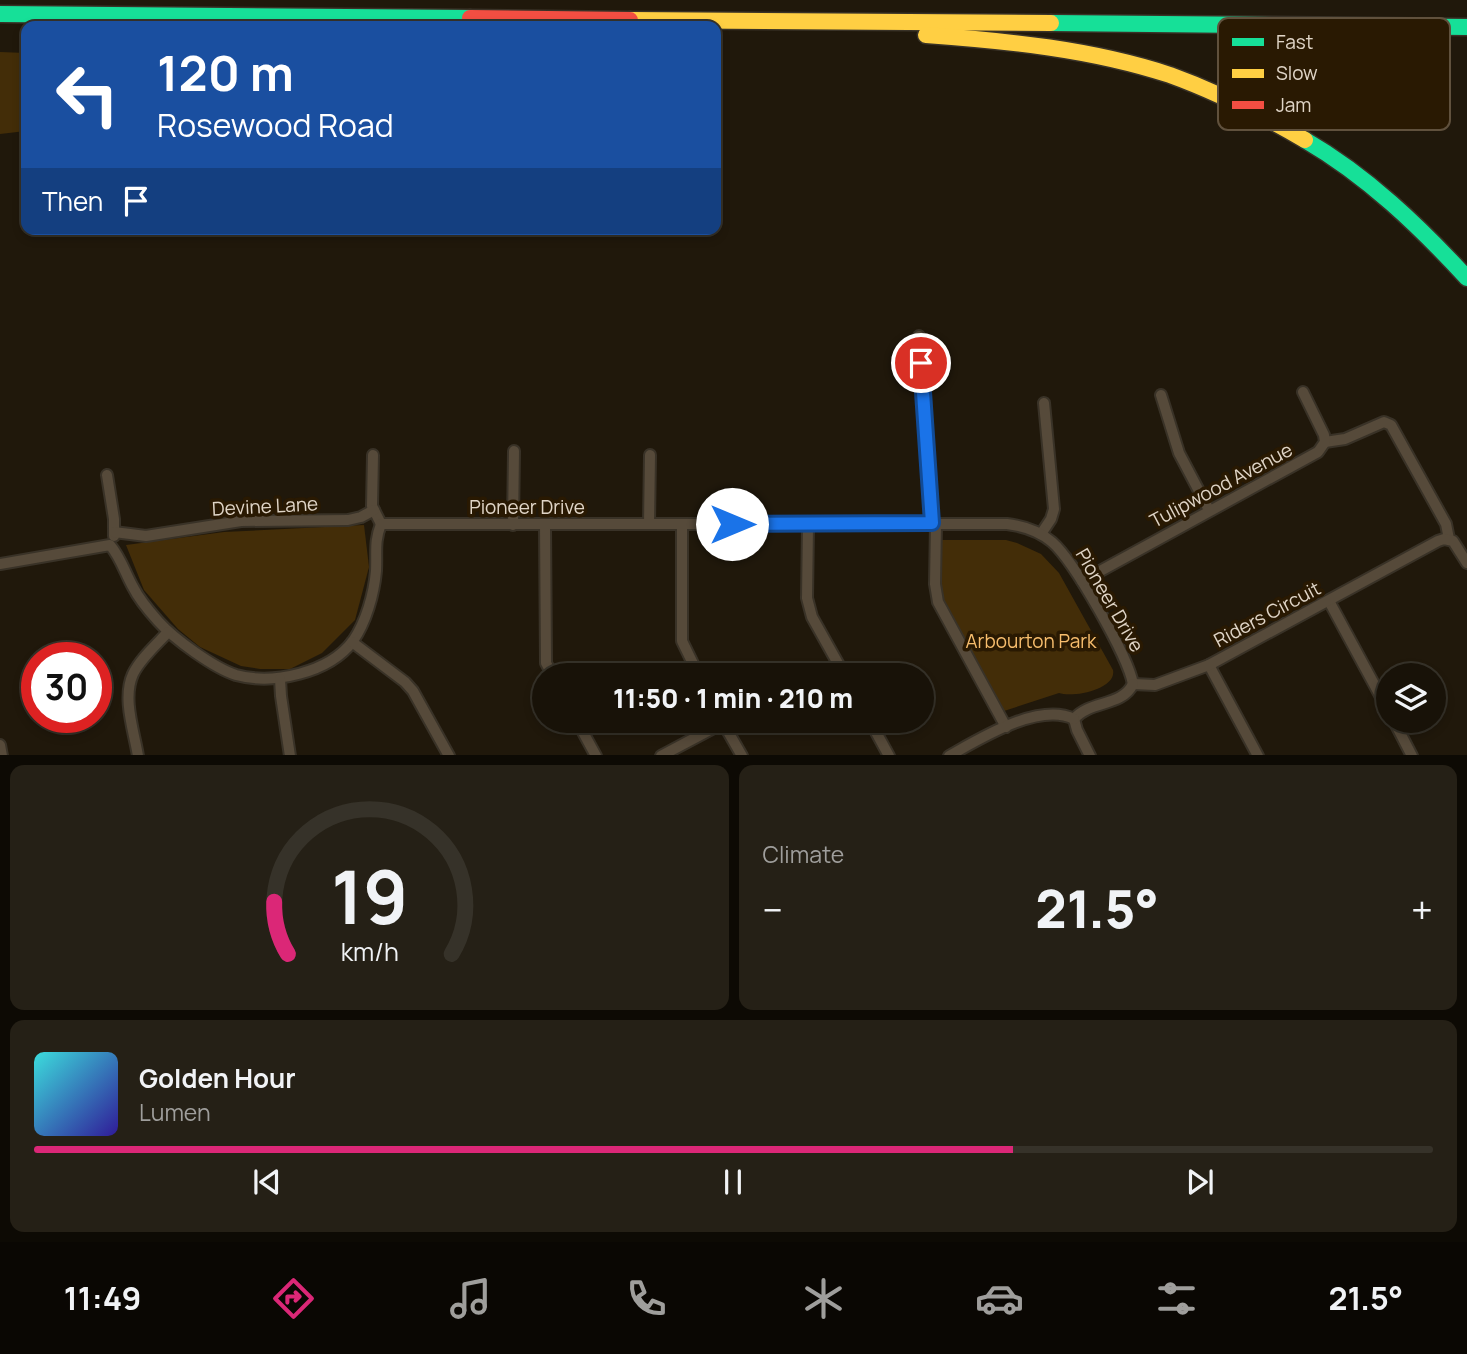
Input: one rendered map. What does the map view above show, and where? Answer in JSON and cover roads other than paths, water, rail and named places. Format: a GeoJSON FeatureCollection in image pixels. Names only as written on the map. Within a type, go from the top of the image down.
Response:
{"type":"FeatureCollection","features":[{"type":"Feature","properties":{"kind":"highway"},"geometry":{"type":"LineString","coordinates":[[0,14],[720,21]]}},
{"type":"Feature","properties":{"kind":"highway"},"geometry":{"type":"LineString","coordinates":[[596,20],[621,21]]}},
{"type":"Feature","properties":{"kind":"highway"},"geometry":{"type":"LineString","coordinates":[[721,21],[1218,25]]}},
{"type":"Feature","properties":{"kind":"highway"},"geometry":{"type":"LineString","coordinates":[[721,25],[898,32],[1000,40],[1081,52],[1152,69],[1218,96]]}},
{"type":"Feature","properties":{"kind":"highway"},"geometry":{"type":"LineString","coordinates":[[1284,130],[1333,159],[1408,217],[1467,278]]}},
{"type":"Feature","properties":{"kind":"street"},"geometry":{"type":"LineString","coordinates":[[919,336],[938,602],[1006,727]]}},
{"type":"Feature","properties":{"kind":"street"},"geometry":{"type":"LineString","coordinates":[[1303,392],[1322,429],[1325,442],[1345,439],[1387,422],[1446,524],[1449,539],[1456,544],[1467,563]]}},
{"type":"Feature","properties":{"kind":"street"},"geometry":{"type":"LineString","coordinates":[[1161,395],[1179,453],[1209,510]]}},
{"type":"Feature","properties":{"kind":"street"},"geometry":{"type":"LineString","coordinates":[[1041,534],[1054,509],[1044,403]]}},
{"type":"Feature","properties":{"kind":"street","name":"Tulipwood Avenue"},"geometry":{"type":"LineString","coordinates":[[1082,581],[1312,456],[1325,442]]}},
{"type":"Feature","properties":{"kind":"street"},"geometry":{"type":"LineString","coordinates":[[513,525],[514,451]]}},
{"type":"Feature","properties":{"kind":"street"},"geometry":{"type":"LineString","coordinates":[[110,545],[134,590],[169,632],[192,651],[236,674],[280,679],[322,667],[352,642],[367,612],[376,572],[375,540],[381,524],[372,506],[373,455]]}},
{"type":"Feature","properties":{"kind":"street"},"geometry":{"type":"LineString","coordinates":[[649,524],[650,455]]}},
{"type":"Feature","properties":{"kind":"street"},"geometry":{"type":"LineString","coordinates":[[107,474],[114,532],[110,545]]}},
{"type":"Feature","properties":{"kind":"street","name":"Devine Lane"},"geometry":{"type":"LineString","coordinates":[[114,532],[146,536],[242,521],[348,520],[374,510]]}},
{"type":"Feature","properties":{"kind":"street","name":"Pioneer Drive"},"geometry":{"type":"LineString","coordinates":[[381,524],[934,523],[1018,526],[1041,534],[1058,548],[1082,581],[1126,662],[1133,684]]}},
{"type":"Feature","properties":{"kind":"street"},"geometry":{"type":"LineString","coordinates":[[682,524],[682,641],[693,663]]}},
{"type":"Feature","properties":{"kind":"street"},"geometry":{"type":"LineString","coordinates":[[545,525],[546,663]]}},
{"type":"Feature","properties":{"kind":"street"},"geometry":{"type":"LineString","coordinates":[[807,525],[807,598],[812,617],[838,663]]}},
{"type":"Feature","properties":{"kind":"street","name":"Riders Circuit"},"geometry":{"type":"LineString","coordinates":[[1074,719],[1089,708],[1125,695],[1133,684],[1155,685],[1209,666],[1431,544],[1449,539]]}},
{"type":"Feature","properties":{"kind":"street"},"geometry":{"type":"LineString","coordinates":[[0,564],[110,545]]}},
{"type":"Feature","properties":{"kind":"street"},"geometry":{"type":"LineString","coordinates":[[1329,601],[1376,688]]}},
{"type":"Feature","properties":{"kind":"street"},"geometry":{"type":"LineString","coordinates":[[138,755],[129,696],[130,683],[134,671],[169,632]]}},
{"type":"Feature","properties":{"kind":"street"},"geometry":{"type":"LineString","coordinates":[[352,642],[413,691],[449,755]]}},
{"type":"Feature","properties":{"kind":"street"},"geometry":{"type":"LineString","coordinates":[[1209,666],[1258,755]]}},
{"type":"Feature","properties":{"kind":"street"},"geometry":{"type":"LineString","coordinates":[[280,679],[290,755]]}},
{"type":"Feature","properties":{"kind":"street"},"geometry":{"type":"LineString","coordinates":[[948,755],[1006,727],[1050,713],[1074,719],[1090,755]]}},
{"type":"Feature","properties":{"kind":"street"},"geometry":{"type":"LineString","coordinates":[[584,733],[596,755]]}},
{"type":"Feature","properties":{"kind":"street"},"geometry":{"type":"LineString","coordinates":[[661,755],[702,733]]}},
{"type":"Feature","properties":{"kind":"street"},"geometry":{"type":"LineString","coordinates":[[729,733],[742,755]]}},
{"type":"Feature","properties":{"kind":"street"},"geometry":{"type":"LineString","coordinates":[[877,733],[889,755]]}},
{"type":"Feature","properties":{"kind":"street"},"geometry":{"type":"LineString","coordinates":[[1400,733],[1412,755]]}},
{"type":"Feature","properties":{"kind":"street"},"geometry":{"type":"LineString","coordinates":[[0,745],[2,755]]}},
{"type":"Feature","properties":{"kind":"park label","name":"Arbourton Park"},"geometry":{"type":"Point","coordinates":[1031,641]}}]}
